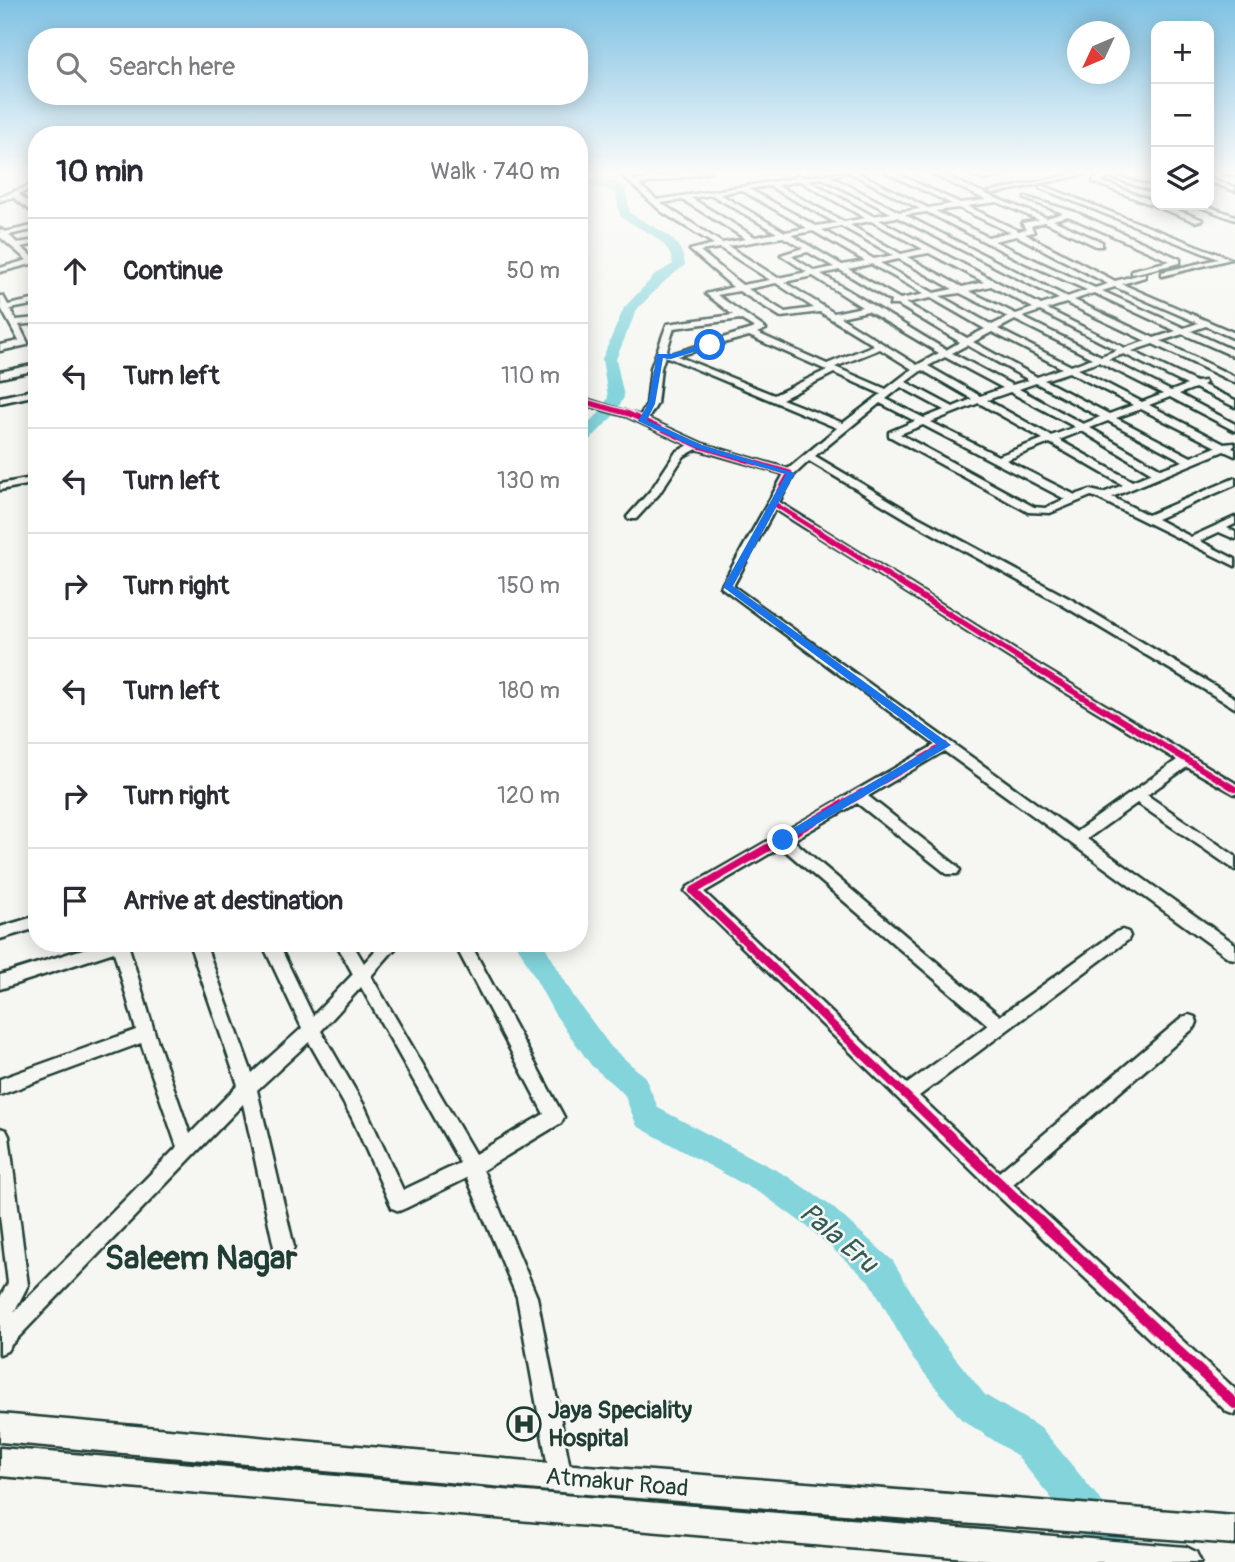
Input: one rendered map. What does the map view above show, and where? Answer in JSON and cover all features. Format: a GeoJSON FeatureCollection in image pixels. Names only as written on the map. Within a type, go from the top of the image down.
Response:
{"type":"FeatureCollection","features":[{"type":"Feature","properties":{"kind":"main road","name":"Atmakur Road"},"geometry":{"type":"LineString","coordinates":[[0,1428],[561,1478],[1234,1530]]}},
{"type":"Feature","properties":{"kind":"main road","name":"Atmakur Road"},"geometry":{"type":"LineString","coordinates":[[0,1462],[1186,1562]]}},
{"type":"Feature","properties":{"kind":"street"},"geometry":{"type":"LineString","coordinates":[[14,246],[20,245]]}},
{"type":"Feature","properties":{"kind":"street"},"geometry":{"type":"LineString","coordinates":[[729,245],[694,250],[741,288],[784,315],[821,309]]}},
{"type":"Feature","properties":{"kind":"street"},"geometry":{"type":"LineString","coordinates":[[802,245],[968,342],[1191,461]]}},
{"type":"Feature","properties":{"kind":"street"},"geometry":{"type":"LineString","coordinates":[[845,245],[992,329],[1140,405],[1232,448]]}},
{"type":"Feature","properties":{"kind":"street"},"geometry":{"type":"LineString","coordinates":[[881,245],[961,290],[1235,428]]}},
{"type":"Feature","properties":{"kind":"street"},"geometry":{"type":"LineString","coordinates":[[920,245],[989,284],[1235,404]]}},
{"type":"Feature","properties":{"kind":"street"},"geometry":{"type":"LineString","coordinates":[[671,357],[762,329],[710,294],[954,245]]}},
{"type":"Feature","properties":{"kind":"street"},"geometry":{"type":"LineString","coordinates":[[960,245],[1018,277],[1235,380]]}},
{"type":"Feature","properties":{"kind":"street"},"geometry":{"type":"LineString","coordinates":[[998,245],[1235,354]]}},
{"type":"Feature","properties":{"kind":"street"},"geometry":{"type":"LineString","coordinates":[[1041,245],[1113,284],[1235,336]]}},
{"type":"Feature","properties":{"kind":"street"},"geometry":{"type":"LineString","coordinates":[[1140,245],[1177,261],[1135,272],[1147,277],[1231,258]]}},
{"type":"Feature","properties":{"kind":"street"},"geometry":{"type":"LineString","coordinates":[[1196,245],[1231,258]]}},
{"type":"Feature","properties":{"kind":"street"},"geometry":{"type":"LineString","coordinates":[[14,246],[28,257]]}},
{"type":"Feature","properties":{"kind":"street"},"geometry":{"type":"LineString","coordinates":[[723,246],[879,346],[1131,485]]}},
{"type":"Feature","properties":{"kind":"street"},"geometry":{"type":"LineString","coordinates":[[809,249],[785,255],[868,309],[945,354],[1082,427],[1160,473]]}},
{"type":"Feature","properties":{"kind":"street"},"geometry":{"type":"LineString","coordinates":[[0,271],[28,264]]}},
{"type":"Feature","properties":{"kind":"street"},"geometry":{"type":"LineString","coordinates":[[833,316],[1081,265]]}},
{"type":"Feature","properties":{"kind":"street"},"geometry":{"type":"LineString","coordinates":[[1142,275],[1014,317],[920,367],[790,473],[727,587],[1235,953]]}},
{"type":"Feature","properties":{"kind":"street"},"geometry":{"type":"LineString","coordinates":[[0,298],[4,310],[24,343]]}},
{"type":"Feature","properties":{"kind":"street"},"geometry":{"type":"LineString","coordinates":[[4,310],[28,303]]}},
{"type":"Feature","properties":{"kind":"street"},"geometry":{"type":"LineString","coordinates":[[642,421],[652,404],[660,356],[670,326],[741,316]]}},
{"type":"Feature","properties":{"kind":"street"},"geometry":{"type":"LineString","coordinates":[[14,323],[28,321]]}},
{"type":"Feature","properties":{"kind":"street"},"geometry":{"type":"LineString","coordinates":[[1207,323],[979,399],[892,434],[1032,510],[1046,510],[1090,493],[1104,496],[1235,563]]}},
{"type":"Feature","properties":{"kind":"street"},"geometry":{"type":"LineString","coordinates":[[750,333],[831,369],[883,396],[919,421],[1074,499]]}},
{"type":"Feature","properties":{"kind":"street"},"geometry":{"type":"LineString","coordinates":[[0,348],[28,342]]}},
{"type":"Feature","properties":{"kind":"street"},"geometry":{"type":"LineString","coordinates":[[774,399],[879,346]]}},
{"type":"Feature","properties":{"kind":"street"},"geometry":{"type":"LineString","coordinates":[[660,356],[671,357],[844,427]]}},
{"type":"Feature","properties":{"kind":"street"},"geometry":{"type":"LineString","coordinates":[[0,375],[28,369]]}},
{"type":"Feature","properties":{"kind":"street"},"geometry":{"type":"LineString","coordinates":[[996,460],[1235,371]]}},
{"type":"Feature","properties":{"kind":"street"},"geometry":{"type":"LineString","coordinates":[[901,383],[950,410]]}},
{"type":"Feature","properties":{"kind":"street"},"geometry":{"type":"LineString","coordinates":[[0,400],[28,394]]}},
{"type":"Feature","properties":{"kind":"street"},"geometry":{"type":"LineString","coordinates":[[588,404],[615,410],[696,445],[790,473]]}},
{"type":"Feature","properties":{"kind":"street"},"geometry":{"type":"LineString","coordinates":[[632,517],[655,492],[680,454],[696,445]]}},
{"type":"Feature","properties":{"kind":"street"},"geometry":{"type":"LineString","coordinates":[[1104,496],[1191,461],[1232,448]]}},
{"type":"Feature","properties":{"kind":"street"},"geometry":{"type":"LineString","coordinates":[[808,456],[914,519],[1068,603],[1235,704]]}},
{"type":"Feature","properties":{"kind":"street"},"geometry":{"type":"LineString","coordinates":[[1148,519],[1235,481]]}},
{"type":"Feature","properties":{"kind":"street"},"geometry":{"type":"LineString","coordinates":[[0,487],[28,482]]}},
{"type":"Feature","properties":{"kind":"street"},"geometry":{"type":"LineString","coordinates":[[772,503],[1235,789]]}},
{"type":"Feature","properties":{"kind":"street"},"geometry":{"type":"LineString","coordinates":[[1191,541],[1235,520]]}},
{"type":"Feature","properties":{"kind":"street"},"geometry":{"type":"LineString","coordinates":[[1219,528],[1235,536]]}},
{"type":"Feature","properties":{"kind":"street"},"geometry":{"type":"LineString","coordinates":[[945,745],[693,891],[999,1184],[1235,1404]]}},
{"type":"Feature","properties":{"kind":"street"},"geometry":{"type":"LineString","coordinates":[[1076,839],[1187,760]]}},
{"type":"Feature","properties":{"kind":"street"},"geometry":{"type":"LineString","coordinates":[[858,796],[953,870]]}},
{"type":"Feature","properties":{"kind":"street"},"geometry":{"type":"LineString","coordinates":[[1138,796],[1235,864]]}},
{"type":"Feature","properties":{"kind":"street"},"geometry":{"type":"LineString","coordinates":[[783,840],[1000,1026]]}},
{"type":"Feature","properties":{"kind":"street"},"geometry":{"type":"LineString","coordinates":[[0,933],[28,925]]}},
{"type":"Feature","properties":{"kind":"street"},"geometry":{"type":"LineString","coordinates":[[905,1095],[1122,936]]}},
{"type":"Feature","properties":{"kind":"street"},"geometry":{"type":"LineString","coordinates":[[0,982],[95,952]]}},
{"type":"Feature","properties":{"kind":"street"},"geometry":{"type":"LineString","coordinates":[[122,952],[146,1034],[187,1150]]}},
{"type":"Feature","properties":{"kind":"street"},"geometry":{"type":"LineString","coordinates":[[200,952],[248,1087],[284,1247]]}},
{"type":"Feature","properties":{"kind":"street"},"geometry":{"type":"LineString","coordinates":[[275,952],[311,1030],[359,1113],[399,1202],[472,1166],[555,1117],[467,952]]}},
{"type":"Feature","properties":{"kind":"street"},"geometry":{"type":"LineString","coordinates":[[349,952],[472,1166],[527,1297],[561,1478]]}},
{"type":"Feature","properties":{"kind":"street"},"geometry":{"type":"LineString","coordinates":[[1,1342],[248,1087],[311,1030],[384,952]]}},
{"type":"Feature","properties":{"kind":"street"},"geometry":{"type":"LineString","coordinates":[[999,1184],[1189,1022]]}},
{"type":"Feature","properties":{"kind":"street"},"geometry":{"type":"LineString","coordinates":[[0,1087],[146,1034]]}},
{"type":"Feature","properties":{"kind":"street"},"geometry":{"type":"LineString","coordinates":[[0,1136],[18,1285],[0,1314],[1,1342]]}},
{"type":"Feature","properties":{"kind":"waterway","name":"Pala Eru"},"geometry":{"type":"LineString","coordinates":[[588,433],[609,412],[616,397],[609,359],[631,308],[660,278],[679,265],[672,245]]}},
{"type":"Feature","properties":{"kind":"waterway","name":"Pala Eru"},"geometry":{"type":"LineString","coordinates":[[534,952],[564,1005],[601,1056],[635,1086],[647,1117],[776,1186],[820,1217],[882,1272],[925,1347],[973,1407],[1029,1442],[1128,1562]]}},
{"type":"Feature","properties":{"kind":"cycle path"},"geometry":{"type":"LineString","coordinates":[[588,403],[629,414],[699,446],[790,473],[773,503],[1033,667],[1235,789]]}},
{"type":"Feature","properties":{"kind":"cycle path"},"geometry":{"type":"LineString","coordinates":[[945,745],[693,891],[999,1184],[1235,1404]]}},
{"type":"Feature","properties":{"kind":"place","name":"Jaya Speciality Hospital"},"geometry":{"type":"Point","coordinates":[524,1424]}},
{"type":"Feature","properties":{"kind":"district","name":"Saleem Nagar"},"geometry":{"type":"Point","coordinates":[201,1257]}},
{"type":"Feature","properties":{"kind":"route"},"geometry":{"type":"LineString","coordinates":[[710,345],[671,357],[660,356],[652,404],[642,421],[699,446],[790,473],[727,587],[945,745],[783,840]]}}]}
